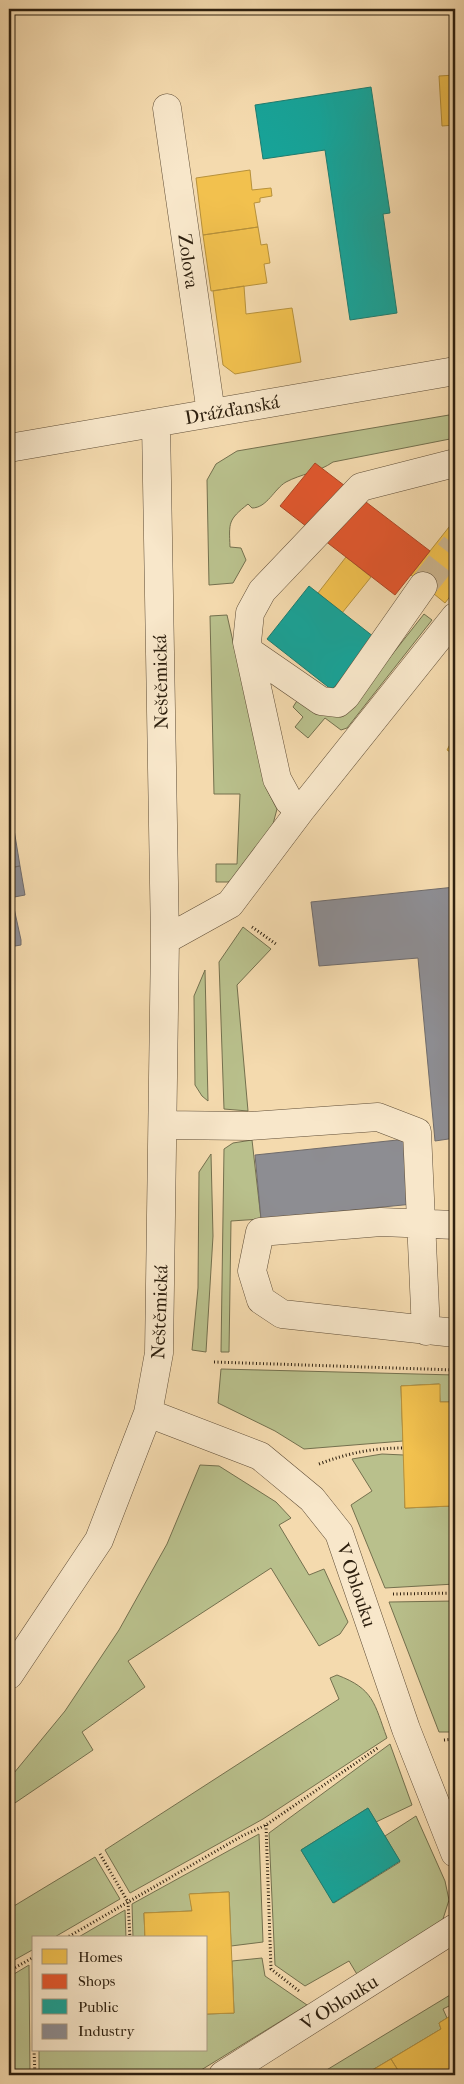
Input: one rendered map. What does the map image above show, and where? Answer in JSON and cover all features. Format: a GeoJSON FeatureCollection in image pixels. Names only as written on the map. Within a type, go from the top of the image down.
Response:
{"type":"FeatureCollection","features":[{"type":"Feature","properties":{"kind":"street","name":"Zolova"},"geometry":{"type":"LineString","coordinates":[[167,108],[211,413]]}},
{"type":"Feature","properties":{"kind":"street","name":"Drážďanská"},"geometry":{"type":"LineString","coordinates":[[9,448],[455,371]]}},
{"type":"Feature","properties":{"kind":"street","name":"Neštěmická"},"geometry":{"type":"LineString","coordinates":[[9,1675],[17,1648],[99,1540],[148,1413],[159,1352],[165,940],[156,423]]}},
{"type":"Feature","properties":{"kind":"street"},"geometry":{"type":"LineString","coordinates":[[300,811],[289,801],[277,779],[247,642],[250,613],[262,591],[361,487],[453,467]]}},
{"type":"Feature","properties":{"kind":"street"},"geometry":{"type":"LineString","coordinates":[[250,652],[321,701],[338,703],[346,696],[423,586]]}},
{"type":"Feature","properties":{"kind":"street"},"geometry":{"type":"LineString","coordinates":[[165,940],[230,904],[300,811],[455,617]]}},
{"type":"Feature","properties":{"kind":"street"},"geometry":{"type":"LineString","coordinates":[[163,1125],[250,1126],[378,1117],[417,1132],[426,1331]]}},
{"type":"Feature","properties":{"kind":"street"},"geometry":{"type":"LineString","coordinates":[[455,1225],[381,1222],[260,1232],[252,1271],[261,1300],[282,1314],[455,1333]]}},
{"type":"Feature","properties":{"kind":"street","name":"V Oblouku"},"geometry":{"type":"LineString","coordinates":[[148,1413],[260,1456],[312,1499],[339,1533],[406,1729],[455,1853]]}},
{"type":"Feature","properties":{"kind":"street","name":"V Oblouku"},"geometry":{"type":"LineString","coordinates":[[223,2075],[455,1928]]}},
{"type":"Feature","properties":{"kind":"path"},"geometry":{"type":"LineString","coordinates":[[246,923],[276,944]]}},
{"type":"Feature","properties":{"kind":"path"},"geometry":{"type":"LineString","coordinates":[[214,1362],[455,1370]]}},
{"type":"Feature","properties":{"kind":"path"},"geometry":{"type":"LineString","coordinates":[[293,1484],[313,1466],[350,1452],[382,1448],[403,1448]]}},
{"type":"Feature","properties":{"kind":"path"},"geometry":{"type":"LineString","coordinates":[[386,1594],[455,1593]]}},
{"type":"Feature","properties":{"kind":"path"},"geometry":{"type":"LineString","coordinates":[[69,1936],[242,1836],[266,1825],[406,1729]]}},
{"type":"Feature","properties":{"kind":"path"},"geometry":{"type":"LineString","coordinates":[[266,1825],[271,1969],[326,2010]]}},
{"type":"Feature","properties":{"kind":"path"},"geometry":{"type":"LineString","coordinates":[[100,1854],[128,1902],[130,1936]]}},
{"type":"Feature","properties":{"kind":"path"},"geometry":{"type":"LineString","coordinates":[[9,1971],[32,1958]]}},
{"type":"Feature","properties":{"kind":"path"},"geometry":{"type":"LineString","coordinates":[[34,2052],[35,2075]]}},
{"type":"Feature","properties":{"kind":"green space"},"geometry":{"type":"Polygon","coordinates":[[[455,414],[455,438],[333,462],[286,482],[262,505],[252,508],[248,504],[233,518],[230,527],[230,547],[241,548],[246,560],[233,583],[209,585],[207,480],[216,464],[237,451],[455,414]]]}},
{"type":"Feature","properties":{"kind":"green space"},"geometry":{"type":"Polygon","coordinates":[[[424,614],[432,620],[347,728],[341,730],[325,718],[308,738],[295,727],[303,717],[293,707],[300,696],[346,713],[424,614]]]}},
{"type":"Feature","properties":{"kind":"green space"},"geometry":{"type":"Polygon","coordinates":[[[227,615],[266,788],[277,809],[273,824],[237,877],[228,882],[216,882],[216,864],[237,864],[240,794],[214,794],[210,616],[227,615]]]}},
{"type":"Feature","properties":{"kind":"green space"},"geometry":{"type":"Polygon","coordinates":[[[243,927],[271,949],[237,985],[248,1111],[224,1109],[219,962],[243,927]]]}},
{"type":"Feature","properties":{"kind":"green space"},"geometry":{"type":"Polygon","coordinates":[[[205,970],[208,1101],[202,1096],[195,1085],[194,996],[205,970]]]}},
{"type":"Feature","properties":{"kind":"green space"},"geometry":{"type":"Polygon","coordinates":[[[252,1140],[261,1219],[231,1221],[229,1352],[221,1352],[224,1149],[233,1143],[252,1140]]]}},
{"type":"Feature","properties":{"kind":"green space"},"geometry":{"type":"Polygon","coordinates":[[[211,1154],[213,1236],[206,1352],[192,1350],[198,1288],[199,1172],[211,1154]]]}},
{"type":"Feature","properties":{"kind":"green space"},"geometry":{"type":"Polygon","coordinates":[[[221,1369],[455,1375],[455,1402],[440,1402],[439,1384],[401,1386],[403,1441],[304,1449],[275,1431],[218,1403],[221,1369]]]}},
{"type":"Feature","properties":{"kind":"green space"},"geometry":{"type":"Polygon","coordinates":[[[382,1454],[404,1455],[405,1508],[451,1506],[455,1584],[385,1588],[351,1505],[372,1491],[352,1459],[382,1454]]]}},
{"type":"Feature","properties":{"kind":"green space"},"geometry":{"type":"Polygon","coordinates":[[[200,1465],[219,1466],[276,1502],[291,1518],[279,1525],[309,1575],[324,1569],[348,1622],[340,1634],[319,1646],[271,1568],[128,1661],[145,1687],[82,1732],[93,1750],[9,1807],[9,1779],[65,1711],[119,1630],[167,1544],[200,1465]]]}},
{"type":"Feature","properties":{"kind":"green space"},"geometry":{"type":"Polygon","coordinates":[[[455,1601],[455,1728],[452,1728],[452,1732],[439,1732],[389,1602],[455,1601]]]}},
{"type":"Feature","properties":{"kind":"green space"},"geometry":{"type":"Polygon","coordinates":[[[337,1675],[349,1680],[366,1692],[375,1706],[387,1738],[263,1819],[130,1893],[105,1850],[339,1699],[330,1678],[337,1675]]]}},
{"type":"Feature","properties":{"kind":"green space"},"geometry":{"type":"Polygon","coordinates":[[[390,1744],[412,1805],[376,1822],[368,1808],[301,1850],[334,1903],[400,1862],[385,1836],[416,1816],[445,1881],[449,1900],[443,1919],[430,1930],[358,1976],[349,1961],[305,1986],[275,1965],[269,1833],[390,1744]]]}},
{"type":"Feature","properties":{"kind":"green space"},"geometry":{"type":"Polygon","coordinates":[[[259,1834],[263,1942],[231,1946],[229,1892],[190,1894],[192,1911],[144,1913],[145,1936],[133,1936],[132,1904],[259,1834]]]}},
{"type":"Feature","properties":{"kind":"green space"},"geometry":{"type":"Polygon","coordinates":[[[95,1857],[120,1899],[56,1936],[32,1936],[32,1950],[9,1963],[9,1909],[95,1857]]]}},
{"type":"Feature","properties":{"kind":"green space"},"geometry":{"type":"Polygon","coordinates":[[[125,1910],[126,1936],[80,1936],[125,1910]]]}},
{"type":"Feature","properties":{"kind":"green space"},"geometry":{"type":"Polygon","coordinates":[[[262,1958],[265,1976],[307,2005],[193,2075],[39,2075],[39,2052],[208,2052],[208,2014],[234,2013],[232,1961],[262,1958]]]}},
{"type":"Feature","properties":{"kind":"green space"},"geometry":{"type":"Polygon","coordinates":[[[29,1965],[30,2075],[9,2075],[9,1977],[29,1965]]]}},
{"type":"Feature","properties":{"kind":"green space"},"geometry":{"type":"Polygon","coordinates":[[[455,1992],[455,2003],[443,2009],[447,2018],[439,2023],[441,2029],[364,2075],[358,2073],[354,2075],[320,2074],[455,1992]]]}},
{"type":"Feature","properties":{"kind":"building: Homes"},"geometry":{"type":"Polygon","coordinates":[[[455,75],[455,125],[442,126],[439,76],[455,75]]]}},
{"type":"Feature","properties":{"kind":"building: Homes"},"geometry":{"type":"Polygon","coordinates":[[[250,170],[252,190],[271,188],[272,196],[260,198],[260,202],[254,203],[258,227],[203,235],[196,178],[250,170]]]}},
{"type":"Feature","properties":{"kind":"building: Homes"},"geometry":{"type":"Polygon","coordinates":[[[258,227],[261,245],[267,244],[270,263],[264,264],[267,283],[211,291],[203,235],[258,227]]]}},
{"type":"Feature","properties":{"kind":"building: Homes"},"geometry":{"type":"Polygon","coordinates":[[[244,286],[246,314],[292,308],[301,362],[235,374],[223,365],[213,291],[244,286]]]}},
{"type":"Feature","properties":{"kind":"building: Homes"},"geometry":{"type":"Polygon","coordinates":[[[453,522],[455,523],[455,590],[445,603],[411,575],[453,522]]]}},
{"type":"Feature","properties":{"kind":"building: Homes"},"geometry":{"type":"Polygon","coordinates":[[[346,557],[371,577],[342,613],[318,593],[346,557]]]}},
{"type":"Feature","properties":{"kind":"building: Homes"},"geometry":{"type":"Polygon","coordinates":[[[455,735],[455,755],[447,750],[455,735]]]}},
{"type":"Feature","properties":{"kind":"building: Homes"},"geometry":{"type":"Polygon","coordinates":[[[440,1384],[440,1402],[455,1402],[455,1530],[452,1531],[451,1506],[405,1508],[401,1386],[440,1384]]]}},
{"type":"Feature","properties":{"kind":"building: Homes"},"geometry":{"type":"Polygon","coordinates":[[[455,1530],[455,1591],[452,1531],[455,1530]]]}},
{"type":"Feature","properties":{"kind":"building: Homes"},"geometry":{"type":"Polygon","coordinates":[[[229,1892],[234,2013],[208,2014],[208,1936],[145,1936],[144,1913],[192,1911],[189,1894],[229,1892]]]}},
{"type":"Feature","properties":{"kind":"building: Homes"},"geometry":{"type":"Polygon","coordinates":[[[455,2013],[455,2075],[401,2075],[391,2059],[441,2029],[439,2023],[455,2013]]]}},
{"type":"Feature","properties":{"kind":"building: Homes"},"geometry":{"type":"Polygon","coordinates":[[[391,2059],[401,2075],[364,2075],[391,2059]]]}},
{"type":"Feature","properties":{"kind":"building: Shops"},"geometry":{"type":"Polygon","coordinates":[[[315,463],[430,551],[395,595],[280,506],[315,463]]]}},
{"type":"Feature","properties":{"kind":"building: Public"},"geometry":{"type":"Polygon","coordinates":[[[371,87],[390,213],[383,214],[397,313],[350,320],[325,150],[263,159],[255,105],[371,87]]]}},
{"type":"Feature","properties":{"kind":"building: Public"},"geometry":{"type":"Polygon","coordinates":[[[309,586],[374,637],[332,690],[267,639],[309,586]]]}},
{"type":"Feature","properties":{"kind":"building: Public"},"geometry":{"type":"Polygon","coordinates":[[[368,1808],[400,1861],[333,1903],[301,1850],[368,1808]]]}},
{"type":"Feature","properties":{"kind":"building: Industry"},"geometry":{"type":"Polygon","coordinates":[[[9,799],[20,866],[9,868],[9,799]]]}},
{"type":"Feature","properties":{"kind":"building: Industry"},"geometry":{"type":"Polygon","coordinates":[[[20,866],[25,895],[9,898],[9,868],[20,866]]]}},
{"type":"Feature","properties":{"kind":"building: Industry"},"geometry":{"type":"Polygon","coordinates":[[[455,887],[455,1138],[435,1141],[418,958],[319,966],[311,902],[455,887]]]}},
{"type":"Feature","properties":{"kind":"building: Industry"},"geometry":{"type":"Polygon","coordinates":[[[12,899],[21,945],[9,947],[9,900],[12,899]]]}},
{"type":"Feature","properties":{"kind":"building: Industry"},"geometry":{"type":"Polygon","coordinates":[[[407,1139],[413,1204],[261,1219],[255,1155],[407,1139]]]}},
{"type":"Feature","properties":{"kind":"tunnel"},"geometry":{"type":"LineString","coordinates":[[423,586],[455,545]]}}]}
